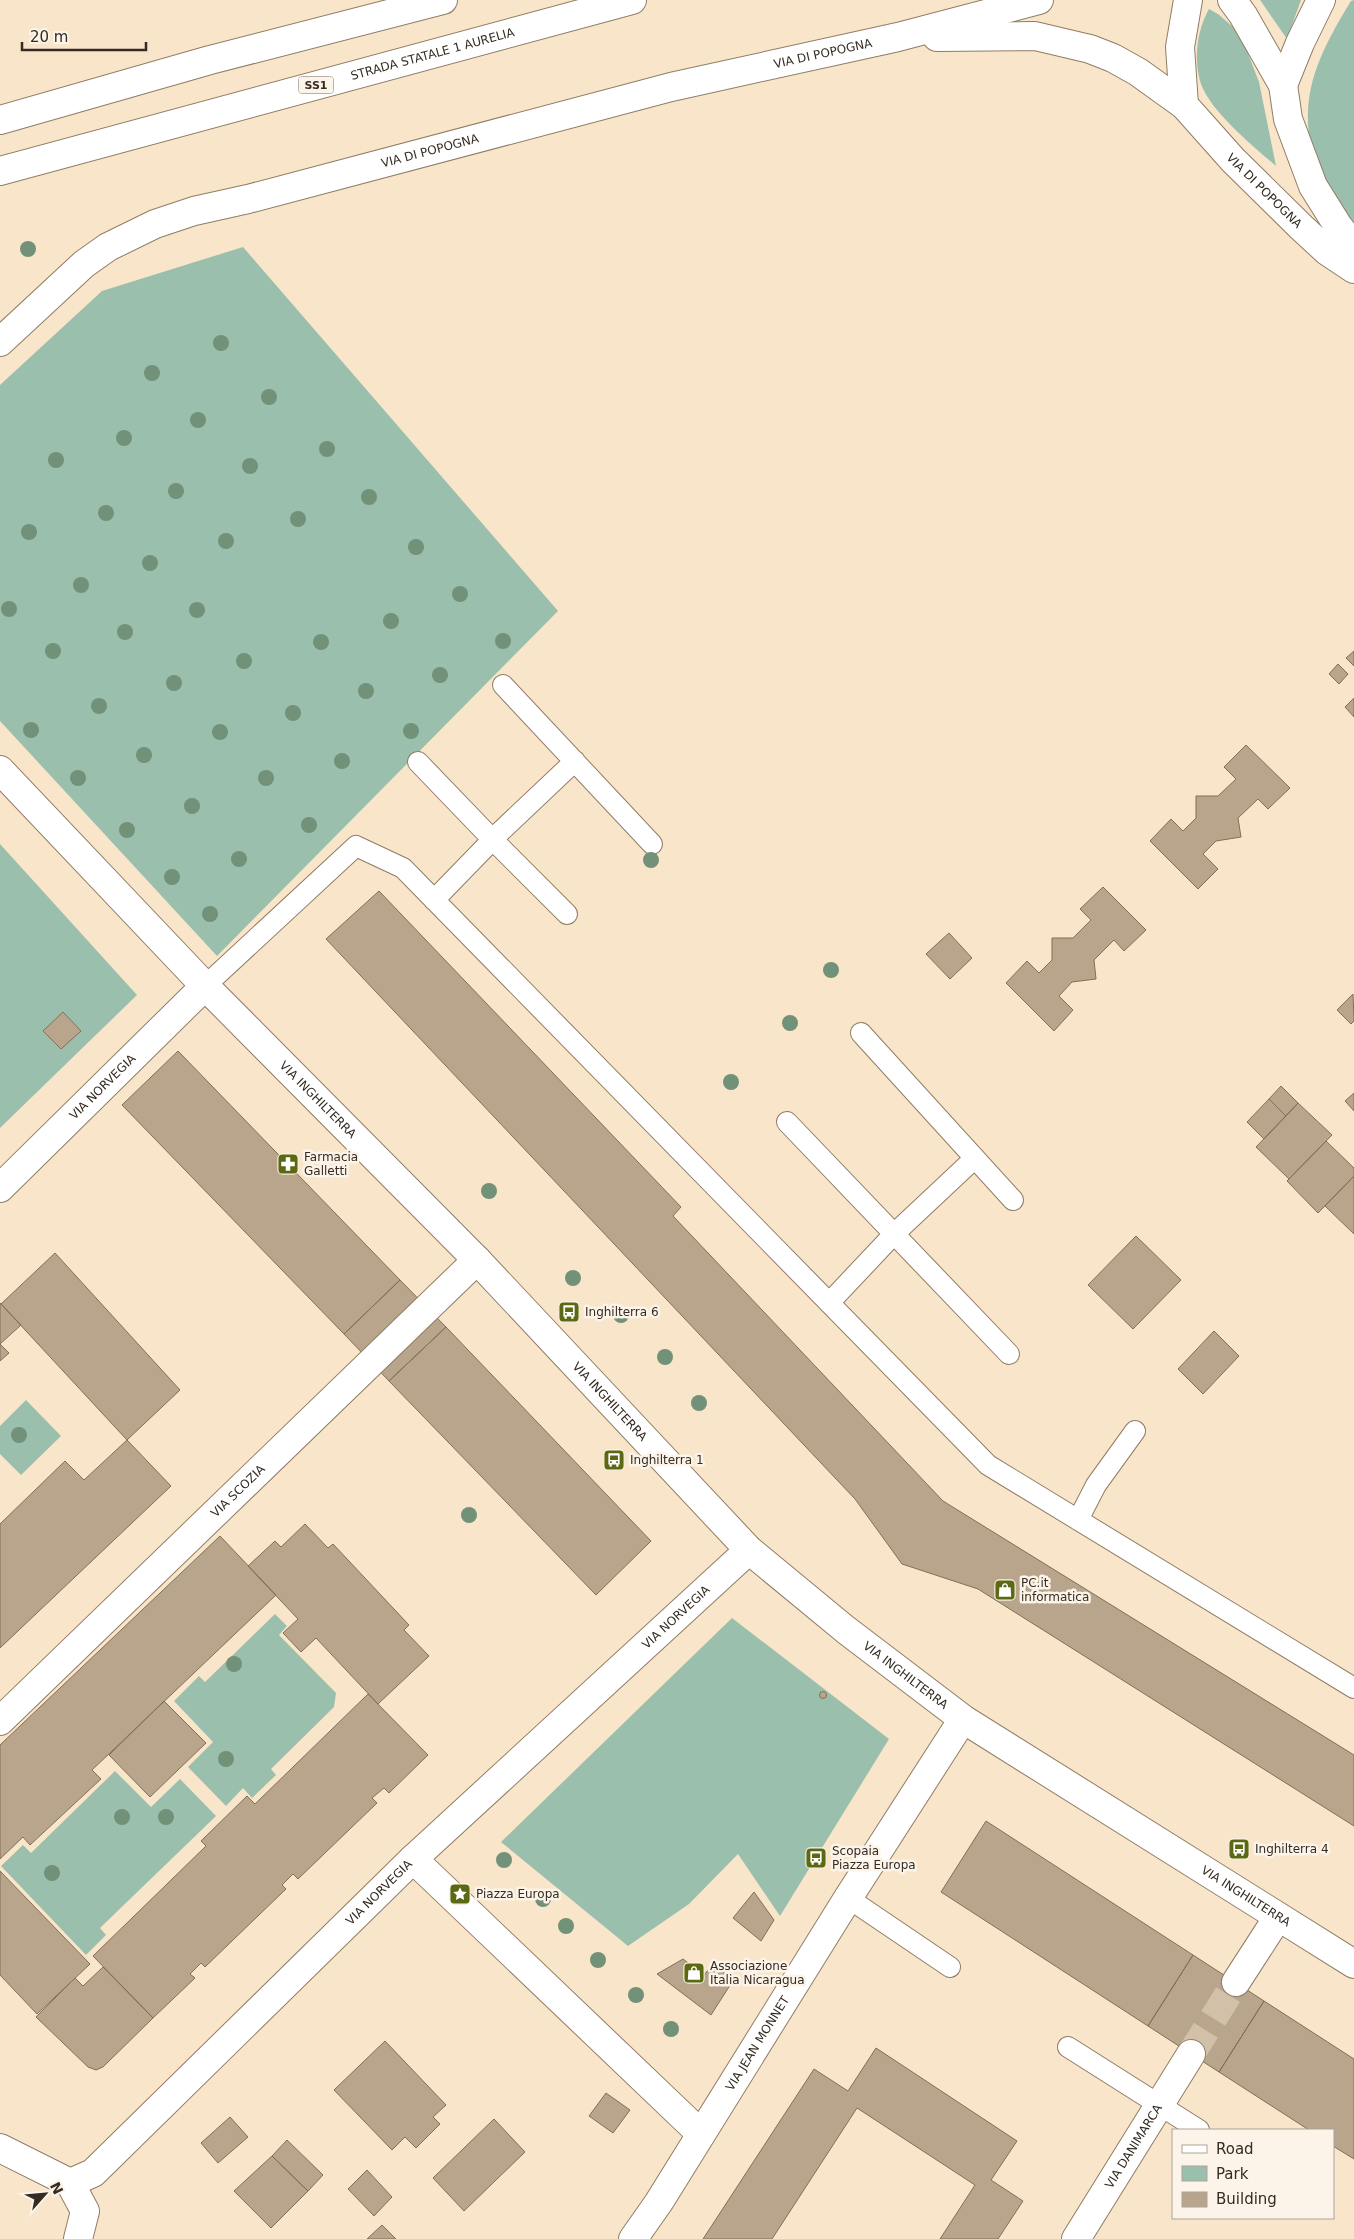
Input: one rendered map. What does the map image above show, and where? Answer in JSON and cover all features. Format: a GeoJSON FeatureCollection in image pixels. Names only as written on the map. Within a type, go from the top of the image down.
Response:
{"type":"FeatureCollection","features":[{"type":"Feature","properties":{"kind":"main road"},"geometry":{"type":"LineString","coordinates":[[0,120],[304,35],[443,0]]}},
{"type":"Feature","properties":{"kind":"main road","name":"STRADA STATALE 1 AURELIA"},"geometry":{"type":"LineString","coordinates":[[0,171],[632,0]]}},
{"type":"Feature","properties":{"kind":"main road","name":"VIA DI POPOGNA"},"geometry":{"type":"LineString","coordinates":[[0,342],[84,264],[108,247],[155,224],[194,211],[248,199],[671,87],[898,37],[1039,0]]}},
{"type":"Feature","properties":{"kind":"main road"},"geometry":{"type":"LineString","coordinates":[[1184,105],[1180,46],[1188,0]]}},
{"type":"Feature","properties":{"kind":"main road"},"geometry":{"type":"LineString","coordinates":[[1232,0],[1243,15],[1283,85],[1288,119],[1313,186],[1338,226],[1354,246]]}},
{"type":"Feature","properties":{"kind":"main road"},"geometry":{"type":"LineString","coordinates":[[1283,85],[1300,43],[1321,0]]}},
{"type":"Feature","properties":{"kind":"main road","name":"VIA DI POPOGNA"},"geometry":{"type":"LineString","coordinates":[[898,37],[1035,36],[1061,41],[1113,58],[1138,72],[1184,105],[1233,160],[1301,227],[1326,251],[1354,269]]}},
{"type":"Feature","properties":{"kind":"main road","name":"VIA INGHILTERRA"},"geometry":{"type":"LineString","coordinates":[[0,770],[205,986],[477,1260],[749,1550],[846,1630],[963,1719],[1354,1964]]}},
{"type":"Feature","properties":{"kind":"main road","name":"VIA NORVEGIA"},"geometry":{"type":"LineString","coordinates":[[0,1188],[205,986]]}},
{"type":"Feature","properties":{"kind":"main road","name":"VIA SCOZIA"},"geometry":{"type":"LineString","coordinates":[[0,1721],[477,1260]]}},
{"type":"Feature","properties":{"kind":"main road","name":"VIA NORVEGIA"},"geometry":{"type":"LineString","coordinates":[[70,2184],[93,2173],[413,1859],[749,1550]]}},
{"type":"Feature","properties":{"kind":"main road","name":"VIA JEAN MONNET"},"geometry":{"type":"LineString","coordinates":[[633,2239],[659,2202],[848,1898],[963,1719]]}},
{"type":"Feature","properties":{"kind":"main road"},"geometry":{"type":"LineString","coordinates":[[413,1859],[701,2134]]}},
{"type":"Feature","properties":{"kind":"main road"},"geometry":{"type":"LineString","coordinates":[[1236,1982],[1278,1917]]}},
{"type":"Feature","properties":{"kind":"main road","name":"VIA DANIMARCA"},"geometry":{"type":"LineString","coordinates":[[1076,2239],[1191,2054]]}},
{"type":"Feature","properties":{"kind":"main road"},"geometry":{"type":"LineString","coordinates":[[0,2148],[70,2184],[86,2211],[78,2239]]}},
{"type":"Feature","properties":{"kind":"lane"},"geometry":{"type":"LineString","coordinates":[[503,685],[652,844]]}},
{"type":"Feature","properties":{"kind":"lane"},"geometry":{"type":"LineString","coordinates":[[434,900],[575,761]]}},
{"type":"Feature","properties":{"kind":"lane"},"geometry":{"type":"LineString","coordinates":[[418,762],[567,914]]}},
{"type":"Feature","properties":{"kind":"lane"},"geometry":{"type":"LineString","coordinates":[[205,986],[356,846],[403,868],[988,1465],[1354,1688]]}},
{"type":"Feature","properties":{"kind":"lane"},"geometry":{"type":"LineString","coordinates":[[861,1033],[1012,1200]]}},
{"type":"Feature","properties":{"kind":"lane"},"geometry":{"type":"LineString","coordinates":[[787,1122],[1009,1354]]}},
{"type":"Feature","properties":{"kind":"lane"},"geometry":{"type":"LineString","coordinates":[[829,1303],[894,1234],[975,1158]]}},
{"type":"Feature","properties":{"kind":"lane"},"geometry":{"type":"LineString","coordinates":[[1078,1520],[1096,1485],[1135,1430]]}},
{"type":"Feature","properties":{"kind":"lane"},"geometry":{"type":"LineString","coordinates":[[848,1898],[950,1967]]}},
{"type":"Feature","properties":{"kind":"lane"},"geometry":{"type":"LineString","coordinates":[[1068,2047],[1197,2129]]}},
{"type":"Feature","properties":{"kind":"green space"},"geometry":{"type":"Polygon","coordinates":[[[1260,0],[1301,0],[1287,39],[1260,0]]]}},
{"type":"Feature","properties":{"kind":"green space"},"geometry":{"type":"Polygon","coordinates":[[[1354,0],[1354,227],[1331,198],[1321,180],[1313,154],[1308,108],[1317,66],[1326,45],[1351,1],[1354,0]]]}},
{"type":"Feature","properties":{"kind":"green space"},"geometry":{"type":"Polygon","coordinates":[[[1209,9],[1218,14],[1240,33],[1259,82],[1276,166],[1223,117],[1206,95],[1201,84],[1197,65],[1198,45],[1202,26],[1209,9]]]}},
{"type":"Feature","properties":{"kind":"green space"},"geometry":{"type":"Polygon","coordinates":[[[243,247],[558,611],[217,956],[0,721],[0,385],[102,291],[243,247]]]}},
{"type":"Feature","properties":{"kind":"green space"},"geometry":{"type":"Polygon","coordinates":[[[0,844],[137,995],[0,1128],[0,844]]]}},
{"type":"Feature","properties":{"kind":"green space"},"geometry":{"type":"Polygon","coordinates":[[[26,1400],[61,1436],[21,1475],[0,1454],[0,1426],[26,1400]]]}},
{"type":"Feature","properties":{"kind":"green space"},"geometry":{"type":"Polygon","coordinates":[[[275,1614],[287,1626],[279,1635],[336,1693],[334,1707],[271,1769],[276,1775],[252,1798],[243,1788],[226,1806],[188,1767],[213,1742],[174,1701],[199,1676],[205,1682],[275,1614]]]}},
{"type":"Feature","properties":{"kind":"green space"},"geometry":{"type":"Polygon","coordinates":[[[732,1618],[889,1739],[780,1916],[738,1854],[689,1904],[628,1946],[501,1842],[732,1618]]]}},
{"type":"Feature","properties":{"kind":"green space"},"geometry":{"type":"Polygon","coordinates":[[[115,1771],[151,1807],[180,1779],[216,1816],[100,1928],[106,1935],[86,1955],[1,1866],[23,1845],[31,1853],[115,1771]]]}},
{"type":"Feature","properties":{"kind":"building"},"geometry":{"type":"Polygon","coordinates":[[[1354,651],[1354,666],[1346,658],[1354,651]]]}},
{"type":"Feature","properties":{"kind":"building"},"geometry":{"type":"Polygon","coordinates":[[[1338,664],[1348,674],[1339,684],[1329,674],[1338,664]]]}},
{"type":"Feature","properties":{"kind":"building"},"geometry":{"type":"Polygon","coordinates":[[[1354,698],[1354,717],[1345,707],[1354,698]]]}},
{"type":"Feature","properties":{"kind":"building"},"geometry":{"type":"Polygon","coordinates":[[[1246,745],[1290,788],[1268,809],[1258,799],[1238,818],[1241,837],[1216,841],[1203,854],[1218,869],[1198,889],[1150,841],[1171,819],[1183,831],[1196,818],[1196,796],[1218,796],[1236,779],[1224,767],[1246,745]]]}},
{"type":"Feature","properties":{"kind":"building"},"geometry":{"type":"Polygon","coordinates":[[[1103,887],[1146,930],[1124,951],[1114,940],[1094,960],[1096,979],[1072,982],[1059,996],[1073,1010],[1054,1031],[1006,983],[1027,961],[1039,973],[1052,960],[1052,938],[1073,938],[1091,920],[1080,909],[1103,887]]]}},
{"type":"Feature","properties":{"kind":"building"},"geometry":{"type":"Polygon","coordinates":[[[379,891],[681,1207],[673,1216],[943,1501],[1354,1755],[1354,1826],[978,1589],[902,1564],[855,1499],[326,939],[379,891]]]}},
{"type":"Feature","properties":{"kind":"building"},"geometry":{"type":"Polygon","coordinates":[[[949,933],[972,958],[950,979],[926,954],[949,933]]]}},
{"type":"Feature","properties":{"kind":"building"},"geometry":{"type":"Polygon","coordinates":[[[1353,994],[1354,1021],[1351,1024],[1337,1010],[1353,994]]]}},
{"type":"Feature","properties":{"kind":"building"},"geometry":{"type":"Polygon","coordinates":[[[63,1012],[81,1031],[61,1049],[43,1031],[63,1012]]]}},
{"type":"Feature","properties":{"kind":"building"},"geometry":{"type":"Polygon","coordinates":[[[178,1051],[400,1280],[344,1334],[122,1105],[178,1051]]]}},
{"type":"Feature","properties":{"kind":"building"},"geometry":{"type":"Polygon","coordinates":[[[1281,1086],[1298,1103],[1286,1116],[1269,1099],[1281,1086]]]}},
{"type":"Feature","properties":{"kind":"building"},"geometry":{"type":"Polygon","coordinates":[[[1354,1093],[1354,1111],[1345,1101],[1354,1093]]]}},
{"type":"Feature","properties":{"kind":"building"},"geometry":{"type":"Polygon","coordinates":[[[1269,1099],[1286,1116],[1264,1139],[1247,1122],[1269,1099]]]}},
{"type":"Feature","properties":{"kind":"building"},"geometry":{"type":"Polygon","coordinates":[[[1298,1103],[1332,1135],[1289,1179],[1256,1147],[1298,1103]]]}},
{"type":"Feature","properties":{"kind":"building"},"geometry":{"type":"Polygon","coordinates":[[[1326,1141],[1354,1168],[1354,1176],[1318,1213],[1287,1181],[1326,1141]]]}},
{"type":"Feature","properties":{"kind":"building"},"geometry":{"type":"Polygon","coordinates":[[[1354,1176],[1354,1234],[1325,1206],[1354,1176]]]}},
{"type":"Feature","properties":{"kind":"building"},"geometry":{"type":"Polygon","coordinates":[[[1136,1236],[1181,1280],[1133,1329],[1088,1285],[1136,1236]]]}},
{"type":"Feature","properties":{"kind":"building"},"geometry":{"type":"Polygon","coordinates":[[[55,1253],[180,1390],[127,1440],[1,1304],[55,1253]]]}},
{"type":"Feature","properties":{"kind":"building"},"geometry":{"type":"Polygon","coordinates":[[[400,1280],[446,1327],[389,1381],[344,1334],[400,1280]]]}},
{"type":"Feature","properties":{"kind":"building"},"geometry":{"type":"Polygon","coordinates":[[[0,1303],[21,1325],[0,1344],[0,1303]]]}},
{"type":"Feature","properties":{"kind":"building"},"geometry":{"type":"Polygon","coordinates":[[[446,1327],[651,1541],[596,1595],[389,1381],[446,1327]]]}},
{"type":"Feature","properties":{"kind":"building"},"geometry":{"type":"Polygon","coordinates":[[[1214,1331],[1239,1356],[1203,1394],[1178,1369],[1214,1331]]]}},
{"type":"Feature","properties":{"kind":"building"},"geometry":{"type":"Polygon","coordinates":[[[0,1344],[9,1353],[0,1361],[0,1344]]]}},
{"type":"Feature","properties":{"kind":"building"},"geometry":{"type":"Polygon","coordinates":[[[127,1440],[171,1486],[0,1648],[0,1524],[65,1461],[84,1480],[127,1440]]]}},
{"type":"Feature","properties":{"kind":"building"},"geometry":{"type":"Polygon","coordinates":[[[305,1524],[328,1548],[333,1544],[409,1625],[404,1630],[429,1656],[378,1704],[316,1638],[301,1652],[283,1633],[298,1619],[248,1566],[275,1541],[281,1547],[305,1524]]]}},
{"type":"Feature","properties":{"kind":"building"},"geometry":{"type":"Polygon","coordinates":[[[220,1536],[276,1595],[92,1770],[101,1779],[30,1845],[23,1837],[0,1859],[0,1745],[220,1536]]]}},
{"type":"Feature","properties":{"kind":"building"},"geometry":{"type":"Polygon","coordinates":[[[823,1691],[827,1695],[823,1699],[819,1695],[823,1691]]]}},
{"type":"Feature","properties":{"kind":"building"},"geometry":{"type":"Polygon","coordinates":[[[368,1694],[428,1755],[389,1793],[384,1788],[372,1798],[377,1803],[298,1879],[293,1874],[282,1885],[286,1889],[205,1967],[201,1963],[190,1974],[195,1978],[153,2018],[93,1956],[206,1846],[201,1841],[247,1796],[255,1804],[368,1694]]]}},
{"type":"Feature","properties":{"kind":"building"},"geometry":{"type":"Polygon","coordinates":[[[164,1701],[206,1743],[150,1797],[109,1755],[164,1701]]]}},
{"type":"Feature","properties":{"kind":"building"},"geometry":{"type":"Polygon","coordinates":[[[986,1821],[1193,1955],[1148,2026],[941,1892],[986,1821]]]}},
{"type":"Feature","properties":{"kind":"building"},"geometry":{"type":"Polygon","coordinates":[[[0,1871],[90,1964],[37,2014],[0,1975],[0,1871]]]}},
{"type":"Feature","properties":{"kind":"building"},"geometry":{"type":"Polygon","coordinates":[[[754,1892],[774,1920],[761,1941],[733,1918],[754,1892]]]}},
{"type":"Feature","properties":{"kind":"building"},"geometry":{"type":"Polygon","coordinates":[[[1193,1955],[1264,2001],[1219,2072],[1148,2026],[1193,1955]]]}},
{"type":"Feature","properties":{"kind":"building"},"geometry":{"type":"Polygon","coordinates":[[[683,1959],[704,1975],[712,1965],[734,1979],[711,2015],[657,1974],[683,1959]]]}},
{"type":"Feature","properties":{"kind":"building"},"geometry":{"type":"Polygon","coordinates":[[[103,1967],[153,2018],[103,2067],[96,2070],[88,2067],[36,2017],[75,1978],[83,1986],[103,1967]]]}},
{"type":"Feature","properties":{"kind":"building"},"geometry":{"type":"Polygon","coordinates":[[[1264,2001],[1354,2059],[1354,2159],[1334,2147],[1334,2129],[1307,2129],[1219,2072],[1264,2001]]]}},
{"type":"Feature","properties":{"kind":"building"},"geometry":{"type":"Polygon","coordinates":[[[385,2041],[446,2105],[433,2117],[440,2124],[416,2148],[405,2137],[392,2150],[334,2090],[385,2041]]]}},
{"type":"Feature","properties":{"kind":"building"},"geometry":{"type":"Polygon","coordinates":[[[876,2048],[1017,2141],[991,2180],[1023,2201],[998,2239],[940,2239],[975,2185],[857,2108],[772,2239],[703,2239],[814,2069],[848,2091],[876,2048]]]}},
{"type":"Feature","properties":{"kind":"building"},"geometry":{"type":"Polygon","coordinates":[[[606,2093],[630,2110],[613,2133],[589,2116],[606,2093]]]}},
{"type":"Feature","properties":{"kind":"building"},"geometry":{"type":"Polygon","coordinates":[[[230,2117],[248,2137],[218,2163],[201,2143],[230,2117]]]}},
{"type":"Feature","properties":{"kind":"building"},"geometry":{"type":"Polygon","coordinates":[[[494,2119],[525,2152],[464,2211],[433,2178],[494,2119]]]}},
{"type":"Feature","properties":{"kind":"building"},"geometry":{"type":"Polygon","coordinates":[[[287,2140],[323,2175],[308,2191],[272,2156],[287,2140]]]}},
{"type":"Feature","properties":{"kind":"building"},"geometry":{"type":"Polygon","coordinates":[[[272,2156],[308,2191],[271,2228],[234,2191],[272,2156]]]}},
{"type":"Feature","properties":{"kind":"building"},"geometry":{"type":"Polygon","coordinates":[[[367,2170],[392,2197],[374,2216],[348,2189],[367,2170]]]}},
{"type":"Feature","properties":{"kind":"building"},"geometry":{"type":"Polygon","coordinates":[[[382,2225],[396,2239],[367,2239],[382,2225]]]}},
{"type":"Feature","properties":{"kind":"tunnel"},"geometry":{"type":"LineString","coordinates":[[1191,2054],[1236,1982]]}},
{"type":"Feature","properties":{"kind":"place","name":"Farmacia Galletti"},"geometry":{"type":"Point","coordinates":[288,1164]}},
{"type":"Feature","properties":{"kind":"place","name":"Inghilterra 6"},"geometry":{"type":"Point","coordinates":[569,1312]}},
{"type":"Feature","properties":{"kind":"place","name":"Inghilterra 1"},"geometry":{"type":"Point","coordinates":[614,1460]}},
{"type":"Feature","properties":{"kind":"place","name":"PC.it informatica"},"geometry":{"type":"Point","coordinates":[1005,1590]}},
{"type":"Feature","properties":{"kind":"place","name":"Inghilterra 4"},"geometry":{"type":"Point","coordinates":[1239,1849]}},
{"type":"Feature","properties":{"kind":"place","name":"Scopaia Piazza Europa"},"geometry":{"type":"Point","coordinates":[816,1858]}},
{"type":"Feature","properties":{"kind":"place","name":"Piazza Europa"},"geometry":{"type":"Point","coordinates":[460,1894]}},
{"type":"Feature","properties":{"kind":"place","name":"Associazione Italia Nicaragua"},"geometry":{"type":"Point","coordinates":[694,1973]}}]}
